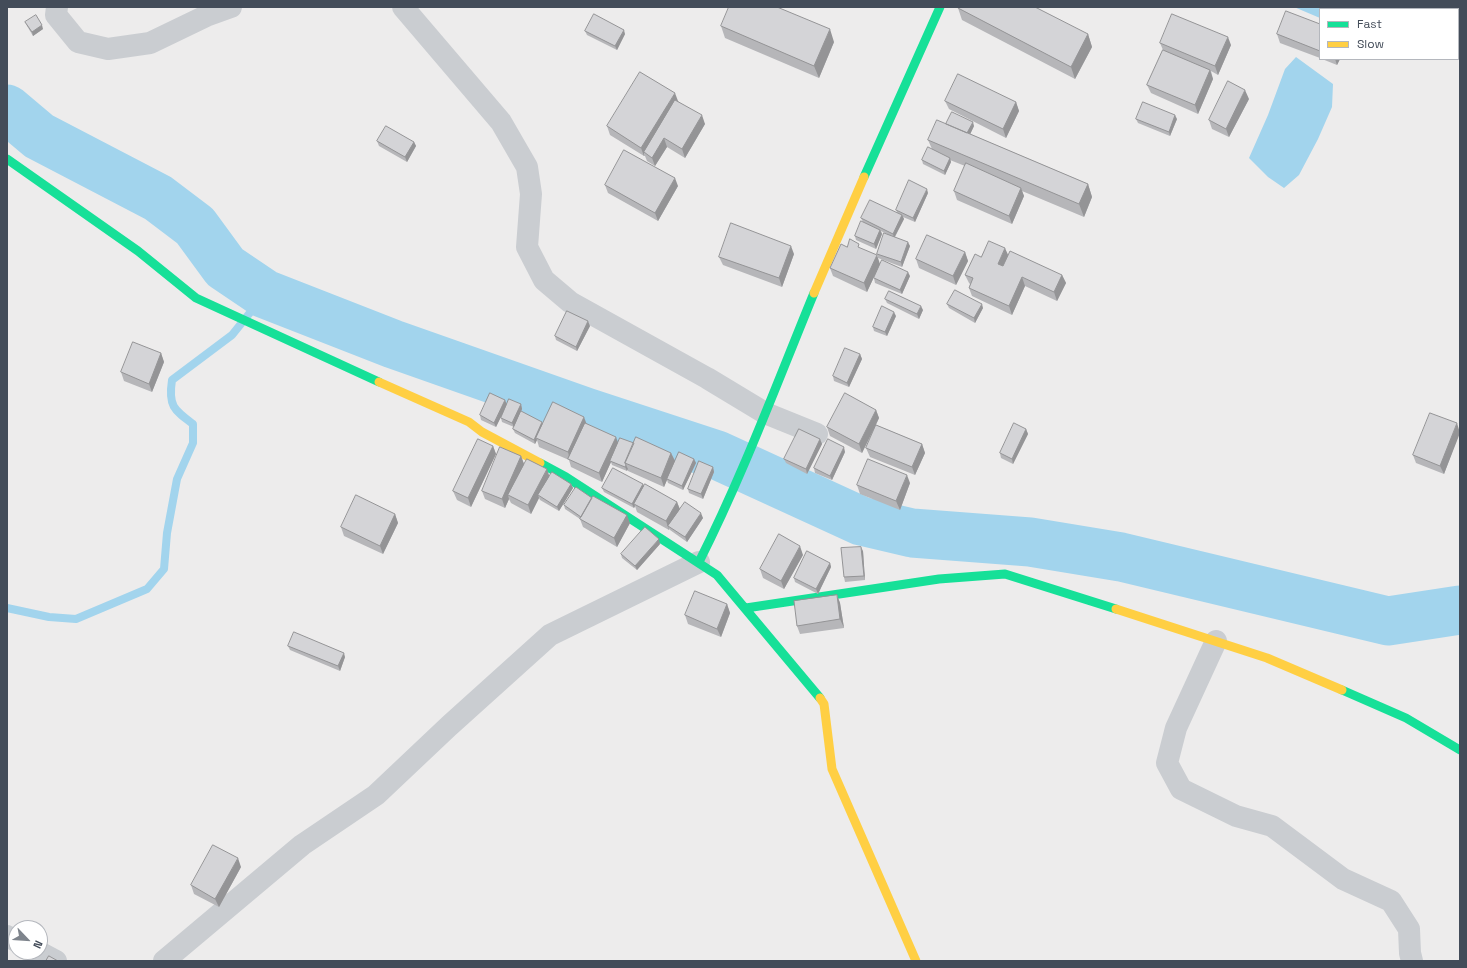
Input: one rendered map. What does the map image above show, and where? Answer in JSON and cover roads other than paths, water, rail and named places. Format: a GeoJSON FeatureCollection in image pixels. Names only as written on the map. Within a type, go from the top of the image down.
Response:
{"type":"FeatureCollection","features":[{"type":"Feature","properties":{"kind":"street"},"geometry":{"type":"LineString","coordinates":[[57,7],[56,15],[78,42],[108,49],[150,43],[206,16],[231,7]]}},
{"type":"Feature","properties":{"kind":"street"},"geometry":{"type":"LineString","coordinates":[[403,7],[502,122],[527,167],[531,194],[527,247],[544,280],[570,302],[707,378],[765,413],[817,434]]}},
{"type":"Feature","properties":{"kind":"street"},"geometry":{"type":"LineString","coordinates":[[164,961],[302,845],[376,795],[449,726],[550,636],[699,562],[752,445],[828,258],[940,7]]}},
{"type":"Feature","properties":{"kind":"street"},"geometry":{"type":"LineString","coordinates":[[7,159],[138,251],[196,298],[287,341],[469,422],[482,432],[566,477],[717,574],[824,704],[832,769],[916,961]]}},
{"type":"Feature","properties":{"kind":"street"},"geometry":{"type":"LineString","coordinates":[[746,608],[939,578],[1005,574],[1267,658],[1406,718],[1460,750]]}},
{"type":"Feature","properties":{"kind":"street"},"geometry":{"type":"LineString","coordinates":[[1216,642],[1176,728],[1167,763],[1181,789],[1236,816],[1272,826],[1343,879],[1391,901],[1409,929],[1410,953],[1412,961]]}},
{"type":"Feature","properties":{"kind":"water"},"geometry":{"type":"Polygon","coordinates":[[[1294,7],[1372,7],[1319,8],[1319,18],[1294,7]]]}},
{"type":"Feature","properties":{"kind":"water"},"geometry":{"type":"Polygon","coordinates":[[[1296,57],[1333,84],[1332,107],[1318,139],[1299,175],[1284,188],[1268,177],[1249,158],[1268,115],[1285,69],[1296,57]]]}},
{"type":"Feature","properties":{"kind":"waterway"},"geometry":{"type":"LineString","coordinates":[[7,109],[39,136],[158,198],[195,226],[225,267],[265,294],[393,344],[586,412],[717,455],[861,521],[912,533],[1030,542],[1121,557],[1388,621],[1460,610]]}},
{"type":"Feature","properties":{"kind":"waterway"},"geometry":{"type":"LineString","coordinates":[[7,608],[49,617],[76,619],[147,589],[164,569],[167,533],[177,479],[193,443],[193,424],[177,411],[172,402],[172,380],[232,335],[265,294]]}}]}
